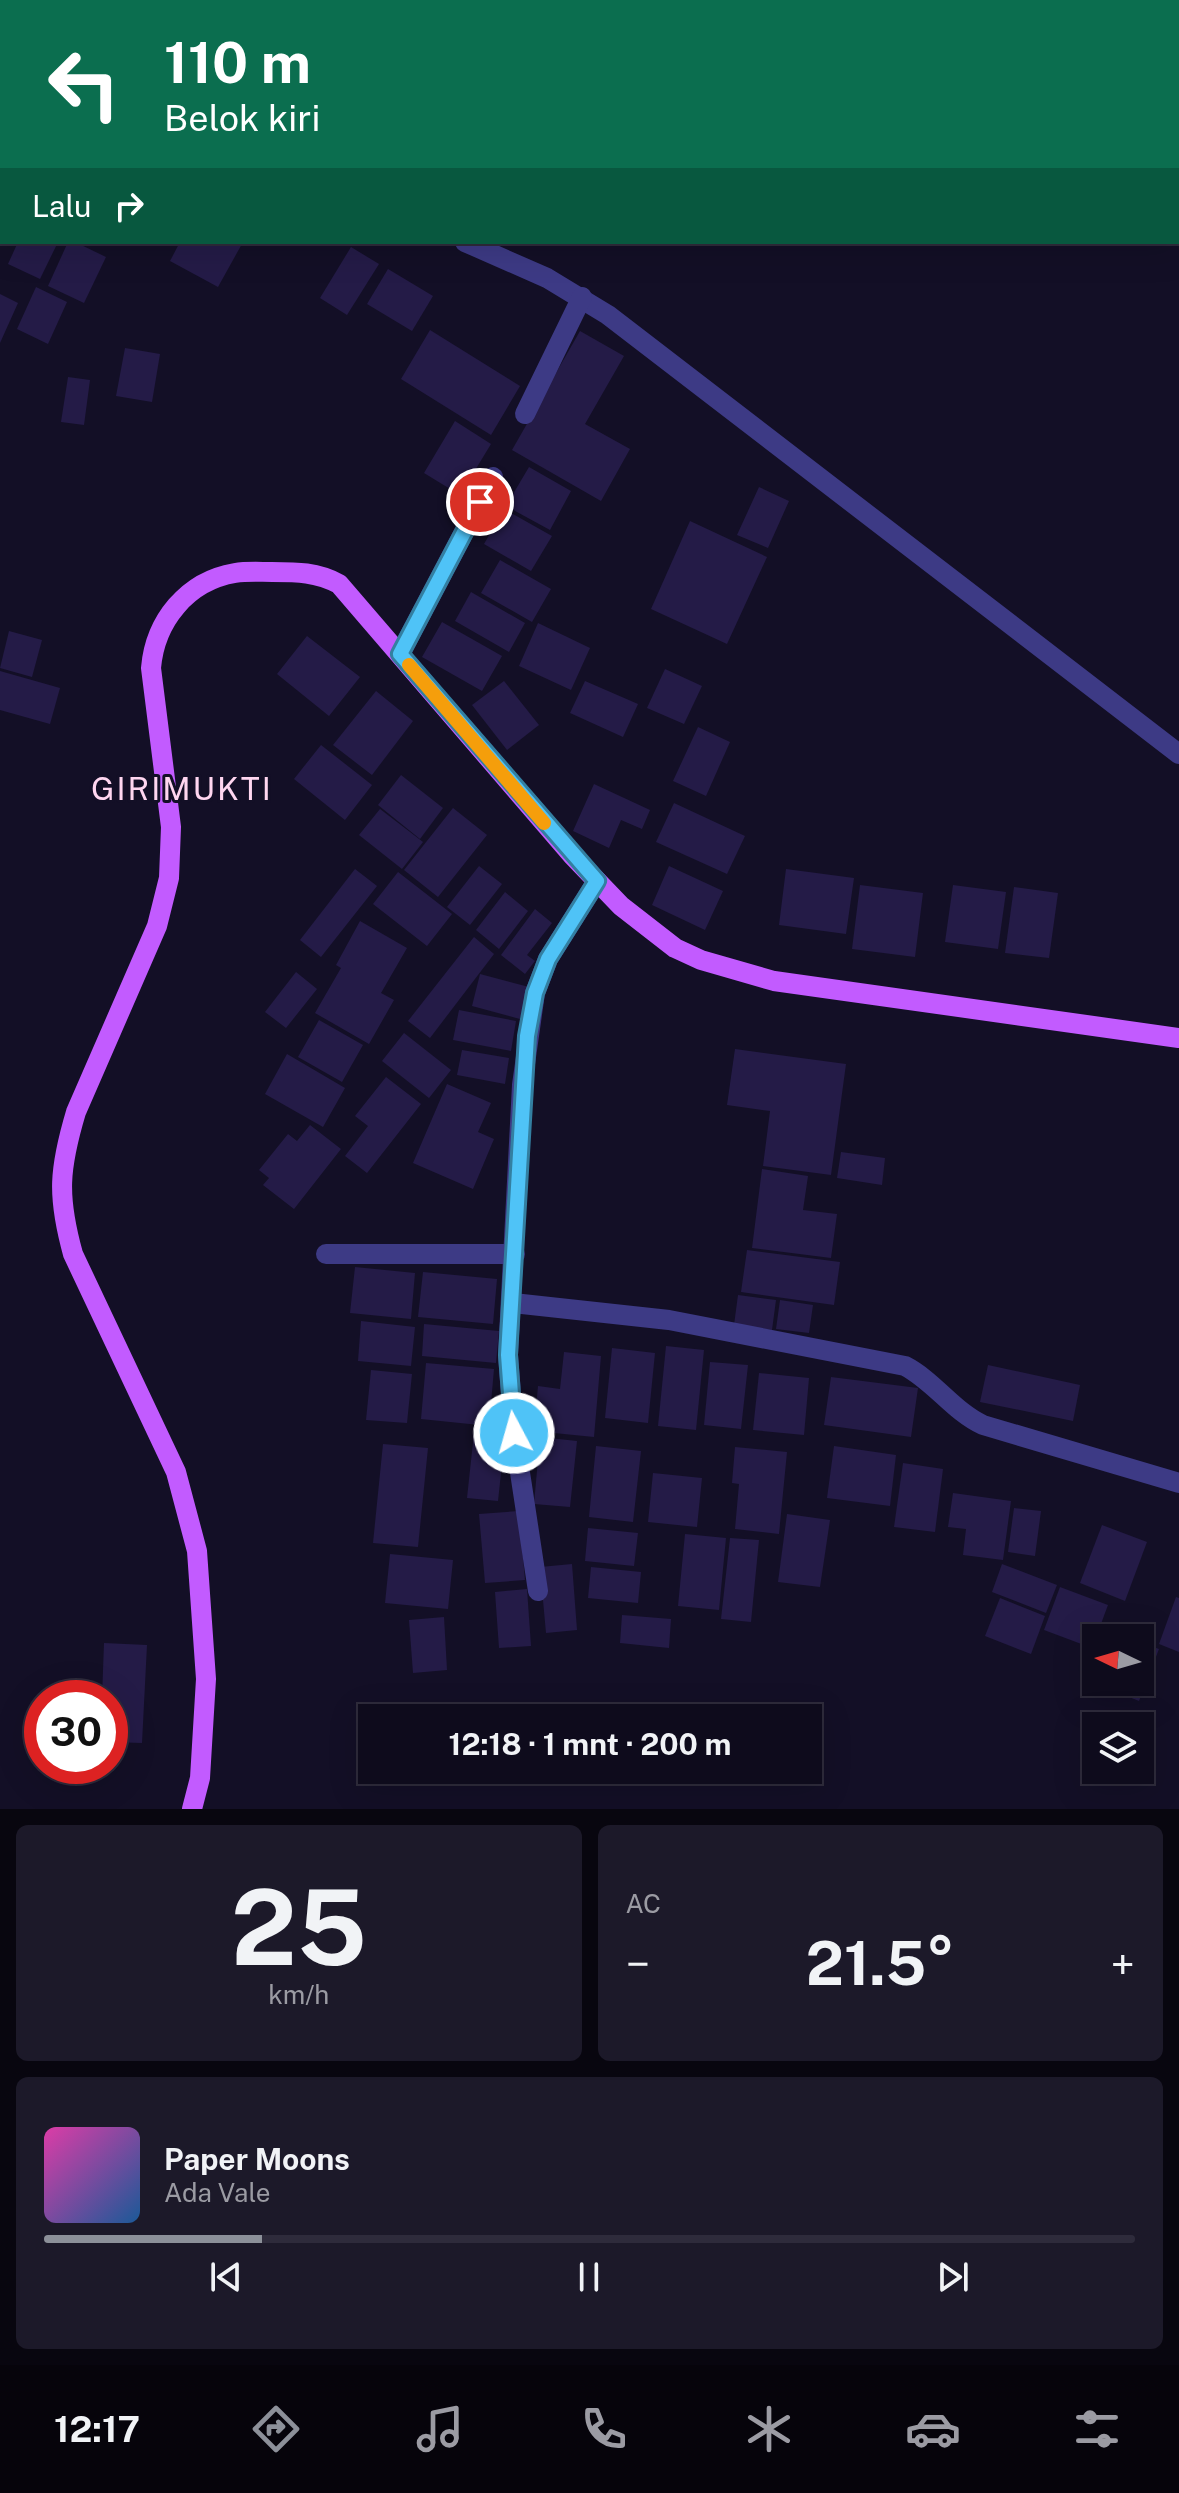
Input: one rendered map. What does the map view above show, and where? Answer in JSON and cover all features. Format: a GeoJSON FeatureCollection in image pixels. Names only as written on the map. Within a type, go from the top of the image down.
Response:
{"type":"FeatureCollection","features":[{"type":"Feature","properties":{"kind":"main road"},"geometry":{"type":"LineString","coordinates":[[192,1809],[200,1778],[206,1679],[197,1551],[176,1472],[73,1254],[62,1215],[61,1177],[66,1144],[76,1112],[157,926],[169,878],[171,827],[151,668],[152,648],[175,607],[189,592],[205,582],[237,573],[301,572],[339,584],[597,881],[644,927],[675,948],[736,971],[774,981],[1179,1038]]}},
{"type":"Feature","properties":{"kind":"street"},"geometry":{"type":"LineString","coordinates":[[470,244],[582,297],[1179,754]]}},
{"type":"Feature","properties":{"kind":"street"},"geometry":{"type":"LineString","coordinates":[[525,414],[582,297]]}},
{"type":"Feature","properties":{"kind":"street"},"geometry":{"type":"LineString","coordinates":[[400,654],[493,477]]}},
{"type":"Feature","properties":{"kind":"street"},"geometry":{"type":"LineString","coordinates":[[538,1591],[510,1399],[508,1355],[522,1085],[535,993],[548,959],[597,881]]}},
{"type":"Feature","properties":{"kind":"street"},"geometry":{"type":"LineString","coordinates":[[326,1254],[515,1254]]}},
{"type":"Feature","properties":{"kind":"street"},"geometry":{"type":"LineString","coordinates":[[513,1303],[669,1320],[905,1366],[965,1415],[983,1425],[1179,1483]]}},
{"type":"Feature","properties":{"kind":"building"},"geometry":{"type":"Polygon","coordinates":[[[17,244],[57,244],[40,279],[8,264],[17,244]]]}},
{"type":"Feature","properties":{"kind":"building"},"geometry":{"type":"Polygon","coordinates":[[[67,244],[79,244],[106,257],[84,303],[48,286],[67,244]]]}},
{"type":"Feature","properties":{"kind":"building"},"geometry":{"type":"Polygon","coordinates":[[[179,244],[242,244],[218,287],[170,261],[179,244]]]}},
{"type":"Feature","properties":{"kind":"building"},"geometry":{"type":"Polygon","coordinates":[[[351,247],[379,264],[347,315],[320,298],[351,247]]]}},
{"type":"Feature","properties":{"kind":"building"},"geometry":{"type":"Polygon","coordinates":[[[388,269],[433,296],[412,331],[367,304],[388,269]]]}},
{"type":"Feature","properties":{"kind":"building"},"geometry":{"type":"Polygon","coordinates":[[[36,287],[67,302],[48,344],[17,329],[36,287]]]}},
{"type":"Feature","properties":{"kind":"building"},"geometry":{"type":"Polygon","coordinates":[[[0,294],[18,303],[0,343],[0,294]]]}},
{"type":"Feature","properties":{"kind":"building"},"geometry":{"type":"Polygon","coordinates":[[[430,330],[520,386],[491,435],[401,379],[430,330]]]}},
{"type":"Feature","properties":{"kind":"building"},"geometry":{"type":"Polygon","coordinates":[[[580,331],[624,356],[585,424],[630,449],[601,501],[512,450],[580,331]]]}},
{"type":"Feature","properties":{"kind":"building"},"geometry":{"type":"Polygon","coordinates":[[[125,348],[160,354],[152,402],[116,396],[125,348]]]}},
{"type":"Feature","properties":{"kind":"building"},"geometry":{"type":"Polygon","coordinates":[[[68,377],[90,380],[84,425],[61,422],[68,377]]]}},
{"type":"Feature","properties":{"kind":"building"},"geometry":{"type":"Polygon","coordinates":[[[455,421],[491,444],[460,495],[424,473],[455,421]]]}},
{"type":"Feature","properties":{"kind":"building"},"geometry":{"type":"Polygon","coordinates":[[[529,467],[571,491],[550,530],[506,506],[529,467]]]}},
{"type":"Feature","properties":{"kind":"building"},"geometry":{"type":"Polygon","coordinates":[[[759,487],[789,501],[768,548],[737,535],[759,487]]]}},
{"type":"Feature","properties":{"kind":"building"},"geometry":{"type":"Polygon","coordinates":[[[504,509],[552,536],[531,571],[484,544],[504,509]]]}},
{"type":"Feature","properties":{"kind":"building"},"geometry":{"type":"Polygon","coordinates":[[[690,521],[767,557],[727,644],[651,609],[690,521]]]}},
{"type":"Feature","properties":{"kind":"building"},"geometry":{"type":"Polygon","coordinates":[[[500,560],[551,589],[532,622],[481,593],[500,560]]]}},
{"type":"Feature","properties":{"kind":"building"},"geometry":{"type":"Polygon","coordinates":[[[471,592],[525,623],[509,652],[455,621],[471,592]]]}},
{"type":"Feature","properties":{"kind":"building"},"geometry":{"type":"Polygon","coordinates":[[[442,622],[502,656],[482,691],[422,657],[442,622]]]}},
{"type":"Feature","properties":{"kind":"building"},"geometry":{"type":"Polygon","coordinates":[[[538,623],[590,648],[571,690],[519,666],[538,623]]]}},
{"type":"Feature","properties":{"kind":"building"},"geometry":{"type":"Polygon","coordinates":[[[9,631],[42,640],[32,677],[0,668],[9,631]]]}},
{"type":"Feature","properties":{"kind":"building"},"geometry":{"type":"Polygon","coordinates":[[[307,636],[360,677],[329,716],[277,674],[307,636]]]}},
{"type":"Feature","properties":{"kind":"building"},"geometry":{"type":"Polygon","coordinates":[[[665,669],[702,686],[684,724],[647,708],[665,669]]]}},
{"type":"Feature","properties":{"kind":"building"},"geometry":{"type":"Polygon","coordinates":[[[0,671],[60,688],[50,724],[0,710],[0,671]]]}},
{"type":"Feature","properties":{"kind":"building"},"geometry":{"type":"Polygon","coordinates":[[[504,681],[539,725],[507,750],[472,705],[504,681]]]}},
{"type":"Feature","properties":{"kind":"building"},"geometry":{"type":"Polygon","coordinates":[[[585,681],[638,704],[623,737],[570,713],[585,681]]]}},
{"type":"Feature","properties":{"kind":"building"},"geometry":{"type":"Polygon","coordinates":[[[376,691],[413,721],[372,775],[333,745],[376,691]]]}},
{"type":"Feature","properties":{"kind":"building"},"geometry":{"type":"Polygon","coordinates":[[[698,727],[730,742],[706,796],[673,781],[698,727]]]}},
{"type":"Feature","properties":{"kind":"building"},"geometry":{"type":"Polygon","coordinates":[[[321,745],[372,785],[345,820],[294,779],[321,745]]]}},
{"type":"Feature","properties":{"kind":"building"},"geometry":{"type":"Polygon","coordinates":[[[401,775],[443,808],[420,839],[378,805],[401,775]]]}},
{"type":"Feature","properties":{"kind":"building"},"geometry":{"type":"Polygon","coordinates":[[[594,784],[650,810],[642,829],[621,820],[609,848],[573,831],[594,784]]]}},
{"type":"Feature","properties":{"kind":"building"},"geometry":{"type":"Polygon","coordinates":[[[674,803],[745,836],[727,874],[656,842],[674,803]]]}},
{"type":"Feature","properties":{"kind":"building"},"geometry":{"type":"Polygon","coordinates":[[[453,808],[487,835],[438,897],[404,870],[453,808]]]}},
{"type":"Feature","properties":{"kind":"building"},"geometry":{"type":"Polygon","coordinates":[[[380,809],[423,842],[402,869],[359,835],[380,809]]]}},
{"type":"Feature","properties":{"kind":"building"},"geometry":{"type":"Polygon","coordinates":[[[479,866],[502,884],[470,925],[447,907],[479,866]]]}},
{"type":"Feature","properties":{"kind":"building"},"geometry":{"type":"Polygon","coordinates":[[[669,866],[723,891],[705,930],[652,905],[669,866]]]}},
{"type":"Feature","properties":{"kind":"building"},"geometry":{"type":"Polygon","coordinates":[[[355,869],[377,886],[321,957],[300,940],[355,869]]]}},
{"type":"Feature","properties":{"kind":"building"},"geometry":{"type":"Polygon","coordinates":[[[786,869],[854,878],[846,934],[779,925],[786,869]]]}},
{"type":"Feature","properties":{"kind":"building"},"geometry":{"type":"Polygon","coordinates":[[[398,872],[452,914],[427,946],[373,904],[398,872]]]}},
{"type":"Feature","properties":{"kind":"building"},"geometry":{"type":"Polygon","coordinates":[[[860,885],[923,893],[915,957],[852,949],[860,885]]]}},
{"type":"Feature","properties":{"kind":"building"},"geometry":{"type":"Polygon","coordinates":[[[953,885],[1006,892],[998,949],[945,942],[953,885]]]}},
{"type":"Feature","properties":{"kind":"building"},"geometry":{"type":"Polygon","coordinates":[[[1014,887],[1058,893],[1049,958],[1005,953],[1014,887]]]}},
{"type":"Feature","properties":{"kind":"building"},"geometry":{"type":"Polygon","coordinates":[[[505,892],[528,911],[499,949],[476,930],[505,892]]]}},
{"type":"Feature","properties":{"kind":"building"},"geometry":{"type":"Polygon","coordinates":[[[535,909],[552,923],[527,955],[535,961],[525,974],[501,955],[535,909]]]}},
{"type":"Feature","properties":{"kind":"building"},"geometry":{"type":"Polygon","coordinates":[[[360,921],[407,948],[381,993],[394,1000],[369,1044],[315,1013],[341,968],[336,965],[360,921]]]}},
{"type":"Feature","properties":{"kind":"building"},"geometry":{"type":"Polygon","coordinates":[[[474,937],[494,954],[430,1038],[408,1021],[474,937]]]}},
{"type":"Feature","properties":{"kind":"building"},"geometry":{"type":"Polygon","coordinates":[[[296,972],[317,989],[286,1028],[265,1012],[296,972]]]}},
{"type":"Feature","properties":{"kind":"building"},"geometry":{"type":"Polygon","coordinates":[[[480,974],[529,987],[520,1019],[472,1006],[480,974]]]}},
{"type":"Feature","properties":{"kind":"building"},"geometry":{"type":"Polygon","coordinates":[[[459,1010],[516,1021],[511,1051],[453,1040],[459,1010]]]}},
{"type":"Feature","properties":{"kind":"building"},"geometry":{"type":"Polygon","coordinates":[[[319,1020],[363,1045],[342,1082],[298,1057],[319,1020]]]}},
{"type":"Feature","properties":{"kind":"building"},"geometry":{"type":"Polygon","coordinates":[[[404,1033],[451,1070],[429,1098],[382,1061],[404,1033]]]}},
{"type":"Feature","properties":{"kind":"building"},"geometry":{"type":"Polygon","coordinates":[[[735,1049],[846,1064],[831,1175],[763,1166],[770,1111],[727,1105],[735,1049]]]}},
{"type":"Feature","properties":{"kind":"building"},"geometry":{"type":"Polygon","coordinates":[[[462,1050],[509,1058],[505,1084],[457,1075],[462,1050]]]}},
{"type":"Feature","properties":{"kind":"building"},"geometry":{"type":"Polygon","coordinates":[[[287,1054],[345,1088],[323,1127],[265,1094],[287,1054]]]}},
{"type":"Feature","properties":{"kind":"building"},"geometry":{"type":"Polygon","coordinates":[[[386,1077],[421,1104],[367,1173],[345,1156],[368,1126],[355,1116],[386,1077]]]}},
{"type":"Feature","properties":{"kind":"building"},"geometry":{"type":"Polygon","coordinates":[[[447,1084],[491,1103],[478,1132],[494,1139],[473,1189],[413,1163],[447,1084]]]}},
{"type":"Feature","properties":{"kind":"building"},"geometry":{"type":"Polygon","coordinates":[[[310,1125],[341,1149],[294,1209],[263,1185],[269,1178],[259,1170],[288,1134],[297,1141],[310,1125]]]}},
{"type":"Feature","properties":{"kind":"building"},"geometry":{"type":"Polygon","coordinates":[[[841,1152],[885,1158],[882,1185],[837,1178],[841,1152]]]}},
{"type":"Feature","properties":{"kind":"building"},"geometry":{"type":"Polygon","coordinates":[[[762,1169],[808,1176],[803,1210],[837,1214],[831,1258],[752,1248],[762,1169]]]}},
{"type":"Feature","properties":{"kind":"building"},"geometry":{"type":"Polygon","coordinates":[[[747,1250],[840,1262],[834,1305],[741,1292],[747,1250]]]}},
{"type":"Feature","properties":{"kind":"building"},"geometry":{"type":"Polygon","coordinates":[[[355,1267],[415,1273],[411,1319],[350,1313],[355,1267]]]}},
{"type":"Feature","properties":{"kind":"building"},"geometry":{"type":"Polygon","coordinates":[[[423,1272],[497,1279],[493,1324],[418,1317],[423,1272]]]}},
{"type":"Feature","properties":{"kind":"building"},"geometry":{"type":"Polygon","coordinates":[[[738,1295],[776,1300],[772,1330],[734,1325],[738,1295]]]}},
{"type":"Feature","properties":{"kind":"building"},"geometry":{"type":"Polygon","coordinates":[[[780,1300],[813,1305],[809,1333],[776,1329],[780,1300]]]}},
{"type":"Feature","properties":{"kind":"building"},"geometry":{"type":"Polygon","coordinates":[[[361,1321],[415,1327],[411,1366],[358,1361],[361,1321]]]}},
{"type":"Feature","properties":{"kind":"building"},"geometry":{"type":"Polygon","coordinates":[[[424,1324],[499,1331],[496,1363],[422,1356],[424,1324]]]}},
{"type":"Feature","properties":{"kind":"building"},"geometry":{"type":"Polygon","coordinates":[[[666,1346],[704,1350],[696,1430],[658,1426],[666,1346]]]}},
{"type":"Feature","properties":{"kind":"building"},"geometry":{"type":"Polygon","coordinates":[[[612,1348],[655,1353],[648,1423],[605,1418],[612,1348]]]}},
{"type":"Feature","properties":{"kind":"building"},"geometry":{"type":"Polygon","coordinates":[[[564,1352],[601,1356],[594,1437],[534,1431],[538,1386],[560,1389],[564,1352]]]}},
{"type":"Feature","properties":{"kind":"building"},"geometry":{"type":"Polygon","coordinates":[[[710,1362],[748,1365],[741,1429],[704,1425],[710,1362]]]}},
{"type":"Feature","properties":{"kind":"building"},"geometry":{"type":"Polygon","coordinates":[[[426,1363],[494,1369],[489,1426],[421,1419],[426,1363]]]}},
{"type":"Feature","properties":{"kind":"building"},"geometry":{"type":"Polygon","coordinates":[[[988,1365],[1080,1385],[1073,1421],[980,1402],[988,1365]]]}},
{"type":"Feature","properties":{"kind":"building"},"geometry":{"type":"Polygon","coordinates":[[[371,1370],[412,1374],[407,1423],[366,1420],[371,1370]]]}},
{"type":"Feature","properties":{"kind":"building"},"geometry":{"type":"Polygon","coordinates":[[[759,1373],[809,1378],[804,1435],[753,1430],[759,1373]]]}},
{"type":"Feature","properties":{"kind":"building"},"geometry":{"type":"Polygon","coordinates":[[[831,1377],[918,1388],[911,1437],[824,1425],[831,1377]]]}},
{"type":"Feature","properties":{"kind":"building"},"geometry":{"type":"Polygon","coordinates":[[[474,1433],[505,1436],[498,1501],[467,1498],[474,1433]]]}},
{"type":"Feature","properties":{"kind":"building"},"geometry":{"type":"Polygon","coordinates":[[[540,1437],[577,1441],[570,1507],[534,1504],[540,1437]]]}},
{"type":"Feature","properties":{"kind":"building"},"geometry":{"type":"Polygon","coordinates":[[[383,1444],[428,1448],[418,1547],[373,1543],[383,1444]]]}},
{"type":"Feature","properties":{"kind":"building"},"geometry":{"type":"Polygon","coordinates":[[[596,1446],[641,1451],[633,1522],[589,1517],[596,1446]]]}},
{"type":"Feature","properties":{"kind":"building"},"geometry":{"type":"Polygon","coordinates":[[[834,1446],[896,1455],[890,1506],[827,1498],[834,1446]]]}},
{"type":"Feature","properties":{"kind":"building"},"geometry":{"type":"Polygon","coordinates":[[[735,1447],[787,1452],[779,1534],[735,1529],[739,1484],[732,1483],[735,1447]]]}},
{"type":"Feature","properties":{"kind":"building"},"geometry":{"type":"Polygon","coordinates":[[[903,1463],[943,1469],[935,1532],[894,1527],[903,1463]]]}},
{"type":"Feature","properties":{"kind":"building"},"geometry":{"type":"Polygon","coordinates":[[[653,1473],[702,1478],[697,1527],[648,1522],[653,1473]]]}},
{"type":"Feature","properties":{"kind":"building"},"geometry":{"type":"Polygon","coordinates":[[[953,1493],[1011,1501],[1003,1560],[963,1555],[966,1529],[948,1527],[953,1493]]]}},
{"type":"Feature","properties":{"kind":"building"},"geometry":{"type":"Polygon","coordinates":[[[1014,1508],[1041,1511],[1035,1556],[1008,1552],[1014,1508]]]}},
{"type":"Feature","properties":{"kind":"building"},"geometry":{"type":"Polygon","coordinates":[[[519,1511],[525,1580],[485,1583],[479,1514],[519,1511]]]}},
{"type":"Feature","properties":{"kind":"building"},"geometry":{"type":"Polygon","coordinates":[[[787,1514],[830,1520],[820,1587],[778,1582],[787,1514]]]}},
{"type":"Feature","properties":{"kind":"building"},"geometry":{"type":"Polygon","coordinates":[[[1102,1525],[1147,1542],[1125,1601],[1080,1583],[1102,1525]]]}},
{"type":"Feature","properties":{"kind":"building"},"geometry":{"type":"Polygon","coordinates":[[[588,1528],[638,1533],[634,1566],[585,1561],[588,1528]]]}},
{"type":"Feature","properties":{"kind":"building"},"geometry":{"type":"Polygon","coordinates":[[[685,1534],[726,1538],[719,1610],[678,1606],[685,1534]]]}},
{"type":"Feature","properties":{"kind":"building"},"geometry":{"type":"Polygon","coordinates":[[[730,1538],[759,1540],[751,1622],[721,1619],[730,1538]]]}},
{"type":"Feature","properties":{"kind":"building"},"geometry":{"type":"Polygon","coordinates":[[[390,1554],[453,1560],[448,1609],[385,1603],[390,1554]]]}},
{"type":"Feature","properties":{"kind":"building"},"geometry":{"type":"Polygon","coordinates":[[[572,1564],[577,1630],[546,1633],[540,1567],[572,1564]]]}},
{"type":"Feature","properties":{"kind":"building"},"geometry":{"type":"Polygon","coordinates":[[[1002,1564],[1057,1585],[1046,1613],[992,1592],[1002,1564]]]}},
{"type":"Feature","properties":{"kind":"building"},"geometry":{"type":"Polygon","coordinates":[[[591,1567],[641,1572],[638,1603],[588,1598],[591,1567]]]}},
{"type":"Feature","properties":{"kind":"building"},"geometry":{"type":"Polygon","coordinates":[[[1060,1587],[1108,1605],[1101,1624],[1082,1624],[1082,1644],[1044,1630],[1060,1587]]]}},
{"type":"Feature","properties":{"kind":"building"},"geometry":{"type":"Polygon","coordinates":[[[527,1589],[531,1646],[499,1648],[495,1592],[527,1589]]]}},
{"type":"Feature","properties":{"kind":"building"},"geometry":{"type":"Polygon","coordinates":[[[1176,1597],[1179,1598],[1179,1652],[1159,1644],[1176,1597]]]}},
{"type":"Feature","properties":{"kind":"building"},"geometry":{"type":"Polygon","coordinates":[[[1000,1598],[1045,1616],[1031,1654],[985,1636],[1000,1598]]]}},
{"type":"Feature","properties":{"kind":"building"},"geometry":{"type":"Polygon","coordinates":[[[622,1615],[671,1619],[669,1648],[620,1643],[622,1615]]]}},
{"type":"Feature","properties":{"kind":"building"},"geometry":{"type":"Polygon","coordinates":[[[444,1617],[447,1670],[413,1673],[409,1620],[444,1617]]]}},
{"type":"Feature","properties":{"kind":"building"},"geometry":{"type":"Polygon","coordinates":[[[104,1643],[147,1645],[142,1743],[128,1743],[128,1680],[103,1680],[104,1643]]]}},
{"type":"Feature","properties":{"kind":"slow traffic"},"geometry":{"type":"LineString","coordinates":[[409,665],[544,823]]}},
{"type":"Feature","properties":{"kind":"district","name":"GIRIMUKTI"},"geometry":{"type":"Point","coordinates":[182,789]}},
{"type":"Feature","properties":{"kind":"route"},"geometry":{"type":"LineString","coordinates":[[480,502],[400,654],[597,881],[548,959],[535,993],[527,1036],[508,1355],[514,1433]]}}]}
